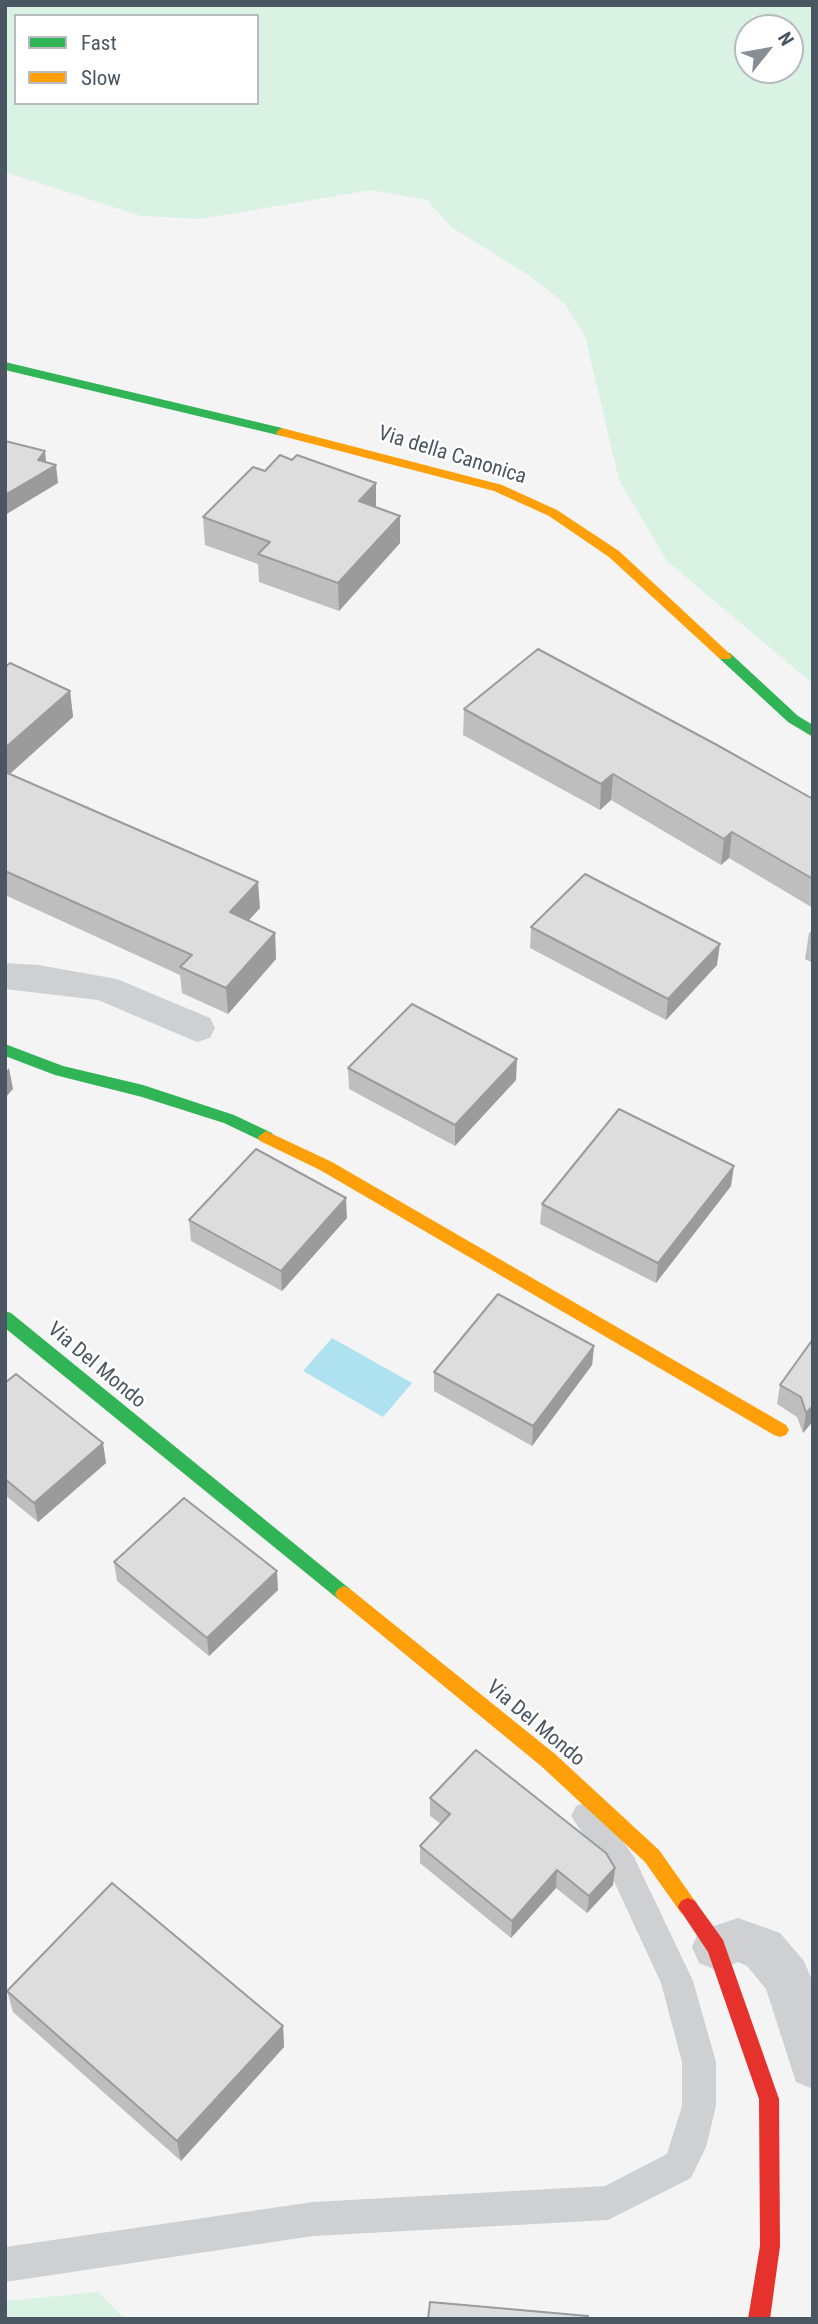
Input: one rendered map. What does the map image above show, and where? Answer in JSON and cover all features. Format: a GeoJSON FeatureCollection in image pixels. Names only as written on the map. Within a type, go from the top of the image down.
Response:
{"type":"FeatureCollection","features":[{"type":"Feature","properties":{"kind":"street","name":"Via della Canonica"},"geometry":{"type":"LineString","coordinates":[[5,366],[406,462],[498,488],[553,513],[614,554],[793,719],[813,732]]}},
{"type":"Feature","properties":{"kind":"street"},"geometry":{"type":"LineString","coordinates":[[5,976],[104,988],[197,1028]]}},
{"type":"Feature","properties":{"kind":"street"},"geometry":{"type":"LineString","coordinates":[[5,1050],[60,1071],[143,1091],[229,1119],[326,1166],[780,1430]]}},
{"type":"Feature","properties":{"kind":"street","name":"Via Del Mondo"},"geometry":{"type":"LineString","coordinates":[[5,1318],[548,1760],[652,1856],[716,1947],[769,2099],[770,2246],[759,2319]]}},
{"type":"Feature","properties":{"kind":"street"},"geometry":{"type":"LineString","coordinates":[[716,1947],[738,1940],[763,1949],[787,1977],[813,2065]]}},
{"type":"Feature","properties":{"kind":"lane"},"geometry":{"type":"LineString","coordinates":[[5,2265],[313,2219],[608,2203],[679,2166],[689,2147],[699,2106],[699,2062],[677,1981],[623,1867],[548,1760]]}},
{"type":"Feature","properties":{"kind":"green space"},"geometry":{"type":"Polygon","coordinates":[[[5,5],[813,5],[813,684],[667,561],[619,480],[585,336],[565,304],[530,276],[451,227],[427,200],[371,190],[200,219],[141,216],[5,172],[5,5]]]}},
{"type":"Feature","properties":{"kind":"green space"},"geometry":{"type":"Polygon","coordinates":[[[98,2292],[125,2319],[5,2319],[5,2301],[98,2292]]]}},
{"type":"Feature","properties":{"kind":"water"},"geometry":{"type":"Polygon","coordinates":[[[332,1338],[412,1383],[383,1417],[303,1371],[332,1338]]]}},
{"type":"Feature","properties":{"kind":"building"},"geometry":{"type":"Polygon","coordinates":[[[5,441],[45,451],[38,460],[56,465],[5,495],[5,441]]]}},
{"type":"Feature","properties":{"kind":"building"},"geometry":{"type":"Polygon","coordinates":[[[280,455],[292,460],[297,455],[376,483],[359,501],[400,516],[338,583],[258,554],[270,542],[203,517],[253,467],[265,471],[280,455]]]}},
{"type":"Feature","properties":{"kind":"building"},"geometry":{"type":"Polygon","coordinates":[[[538,649],[813,799],[813,879],[732,832],[724,839],[613,774],[601,784],[464,709],[538,649]]]}},
{"type":"Feature","properties":{"kind":"building"},"geometry":{"type":"Polygon","coordinates":[[[10,663],[70,691],[5,748],[5,667],[10,663]]]}},
{"type":"Feature","properties":{"kind":"building"},"geometry":{"type":"Polygon","coordinates":[[[5,772],[258,882],[230,912],[275,933],[226,988],[180,967],[192,955],[5,871],[5,772]]]}},
{"type":"Feature","properties":{"kind":"building"},"geometry":{"type":"Polygon","coordinates":[[[585,874],[720,944],[668,999],[531,927],[585,874]]]}},
{"type":"Feature","properties":{"kind":"building"},"geometry":{"type":"Polygon","coordinates":[[[412,1004],[517,1059],[455,1125],[348,1068],[412,1004]]]}},
{"type":"Feature","properties":{"kind":"building"},"geometry":{"type":"Polygon","coordinates":[[[619,1109],[734,1166],[658,1263],[542,1204],[619,1109]]]}},
{"type":"Feature","properties":{"kind":"building"},"geometry":{"type":"Polygon","coordinates":[[[256,1149],[346,1198],[281,1271],[189,1220],[256,1149]]]}},
{"type":"Feature","properties":{"kind":"building"},"geometry":{"type":"Polygon","coordinates":[[[498,1294],[594,1346],[533,1426],[434,1372],[498,1294]]]}},
{"type":"Feature","properties":{"kind":"building"},"geometry":{"type":"Polygon","coordinates":[[[813,1339],[813,1406],[806,1413],[801,1397],[780,1385],[813,1339]]]}},
{"type":"Feature","properties":{"kind":"building"},"geometry":{"type":"Polygon","coordinates":[[[16,1374],[103,1443],[34,1503],[5,1479],[5,1383],[16,1374]]]}},
{"type":"Feature","properties":{"kind":"building"},"geometry":{"type":"Polygon","coordinates":[[[184,1498],[277,1571],[207,1638],[114,1562],[184,1498]]]}},
{"type":"Feature","properties":{"kind":"building"},"geometry":{"type":"Polygon","coordinates":[[[476,1750],[606,1853],[615,1868],[589,1896],[557,1870],[512,1921],[420,1846],[450,1814],[430,1798],[476,1750]]]}},
{"type":"Feature","properties":{"kind":"building"},"geometry":{"type":"Polygon","coordinates":[[[112,1883],[283,2026],[177,2141],[7,1991],[112,1883]]]}},
{"type":"Feature","properties":{"kind":"building"},"geometry":{"type":"Polygon","coordinates":[[[430,2302],[588,2316],[588,2319],[428,2319],[430,2302]]]}},
{"type":"Feature","properties":{"kind":"traffic: fast"},"geometry":{"type":"LineString","coordinates":[[5,366],[282,432]]}},
{"type":"Feature","properties":{"kind":"traffic: fast"},"geometry":{"type":"LineString","coordinates":[[725,656],[793,719],[813,732]]}},
{"type":"Feature","properties":{"kind":"traffic: fast"},"geometry":{"type":"LineString","coordinates":[[5,1050],[60,1071],[143,1091],[229,1119],[266,1137]]}},
{"type":"Feature","properties":{"kind":"traffic: fast"},"geometry":{"type":"LineString","coordinates":[[5,1318],[344,1594]]}},
{"type":"Feature","properties":{"kind":"traffic: slow"},"geometry":{"type":"LineString","coordinates":[[282,432],[498,488],[553,513],[614,554],[725,656]]}},
{"type":"Feature","properties":{"kind":"traffic: slow"},"geometry":{"type":"LineString","coordinates":[[266,1137],[326,1166],[780,1430]]}},
{"type":"Feature","properties":{"kind":"traffic: slow"},"geometry":{"type":"LineString","coordinates":[[344,1594],[548,1760],[652,1856],[688,1907]]}},
{"type":"Feature","properties":{"kind":"traffic: jam"},"geometry":{"type":"LineString","coordinates":[[688,1907],[716,1947],[769,2099],[770,2246],[759,2319]]}}]}
